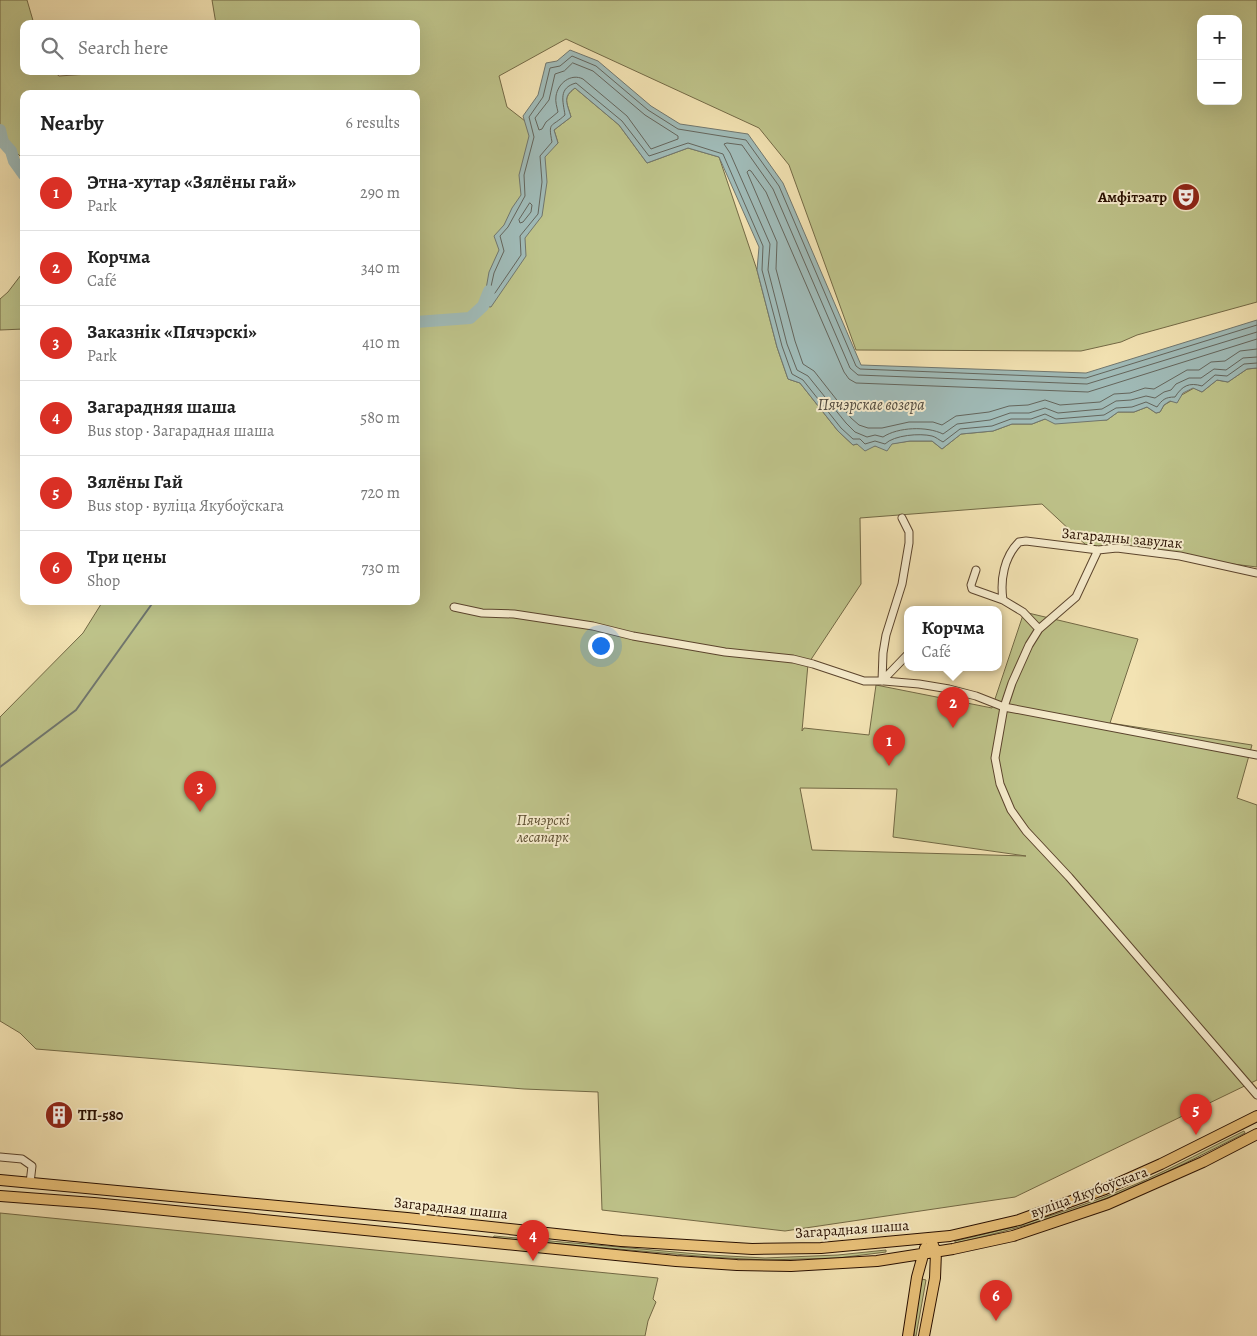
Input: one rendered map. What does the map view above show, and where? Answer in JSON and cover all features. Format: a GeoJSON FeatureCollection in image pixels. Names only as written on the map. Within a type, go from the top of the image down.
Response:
{"type":"FeatureCollection","features":[{"type":"Feature","properties":{"kind":"main road","name":"вуліца Якубоўскага"},"geometry":{"type":"LineString","coordinates":[[930,1238],[1019,1220],[1059,1207],[1162,1164],[1257,1116]]}},
{"type":"Feature","properties":{"kind":"main road","name":"вуліца Якубоўскага"},"geometry":{"type":"LineString","coordinates":[[922,1253],[936,1252],[1013,1236],[1108,1204],[1203,1162],[1257,1134]]}},
{"type":"Feature","properties":{"kind":"main road","name":"Загарадная шаша"},"geometry":{"type":"LineString","coordinates":[[0,1180],[397,1217],[656,1244],[752,1249],[821,1248],[930,1238]]}},
{"type":"Feature","properties":{"kind":"main road","name":"Загарадная шаша"},"geometry":{"type":"LineString","coordinates":[[0,1196],[94,1203],[676,1262],[791,1266],[877,1261],[922,1253]]}},
{"type":"Feature","properties":{"kind":"main road"},"geometry":{"type":"LineString","coordinates":[[924,1336],[935,1278],[936,1252],[930,1238]]}},
{"type":"Feature","properties":{"kind":"main road"},"geometry":{"type":"LineString","coordinates":[[908,1336],[922,1253],[930,1238]]}},
{"type":"Feature","properties":{"kind":"street"},"geometry":{"type":"LineString","coordinates":[[882,681],[886,635],[902,584],[909,543],[909,532],[902,518]]}},
{"type":"Feature","properties":{"kind":"street","name":"Загарадны завулак"},"geometry":{"type":"LineString","coordinates":[[1003,600],[1001,588],[1004,574],[1009,556],[1019,542],[1098,550],[1116,548],[1180,556],[1257,573]]}},
{"type":"Feature","properties":{"kind":"street"},"geometry":{"type":"LineString","coordinates":[[1098,550],[1076,597],[1039,629],[1029,645],[1012,682],[1004,707],[995,758],[1000,784],[1011,810],[1026,831],[1070,877],[1257,1095]]}},
{"type":"Feature","properties":{"kind":"street"},"geometry":{"type":"LineString","coordinates":[[976,570],[971,585],[972,589],[1003,600],[1023,612],[1039,629]]}},
{"type":"Feature","properties":{"kind":"street"},"geometry":{"type":"LineString","coordinates":[[454,607],[482,613],[514,614],[594,626],[633,636],[725,652],[793,659],[864,681],[919,684],[950,689],[976,696],[1004,707],[1257,755]]}},
{"type":"Feature","properties":{"kind":"street"},"geometry":{"type":"LineString","coordinates":[[882,681],[904,658]]}},
{"type":"Feature","properties":{"kind":"street"},"geometry":{"type":"LineString","coordinates":[[0,1157],[22,1159],[32,1166],[30,1183]]}},
{"type":"Feature","properties":{"kind":"green space","name":"Пячэрскі лесапарк"},"geometry":{"type":"Polygon","coordinates":[[[0,0],[27,0],[33,20],[20,20],[20,75],[59,76],[420,75],[420,20],[215,20],[212,0],[1257,0],[1257,302],[1137,335],[1121,342],[1081,351],[856,350],[789,165],[759,128],[566,39],[499,76],[507,107],[556,145],[558,143],[554,130],[571,117],[567,98],[575,88],[619,125],[647,163],[688,148],[719,157],[757,270],[777,347],[788,379],[800,383],[838,431],[853,445],[875,446],[910,441],[932,441],[942,449],[961,434],[993,431],[1012,424],[1032,424],[1045,419],[1107,420],[1118,412],[1134,412],[1147,407],[1156,413],[1160,412],[1164,405],[1194,388],[1202,392],[1217,380],[1228,382],[1247,369],[1257,368],[1257,567],[1087,546],[1042,504],[860,518],[861,584],[808,664],[802,731],[804,728],[869,735],[876,685],[992,708],[1024,612],[1138,639],[1110,723],[1252,745],[1237,798],[1257,805],[1257,1080],[1015,1197],[785,1231],[602,1210],[598,1092],[524,1089],[36,1049],[20,1033],[0,1021],[0,717],[83,633],[100,605],[420,605],[420,90],[20,90],[20,156],[0,136],[0,0]],[[800,788],[812,850],[1026,856],[893,837],[897,789],[800,788]]]}},
{"type":"Feature","properties":{"kind":"green space"},"geometry":{"type":"Polygon","coordinates":[[[20,276],[20,329],[0,330],[0,299],[20,276]]]}},
{"type":"Feature","properties":{"kind":"green space"},"geometry":{"type":"Polygon","coordinates":[[[1244,1131],[1245,1133],[1180,1166],[1096,1202],[1003,1232],[955,1243],[955,1241],[1002,1230],[1095,1200],[1154,1176],[1244,1131]]]}},
{"type":"Feature","properties":{"kind":"green space"},"geometry":{"type":"Polygon","coordinates":[[[0,1213],[658,1278],[653,1299],[656,1302],[648,1321],[645,1336],[0,1336],[0,1213]]]}},
{"type":"Feature","properties":{"kind":"green space"},"geometry":{"type":"Polygon","coordinates":[[[494,1236],[709,1255],[765,1258],[838,1255],[886,1250],[886,1252],[838,1258],[766,1260],[709,1257],[493,1238],[494,1236]]]}},
{"type":"Feature","properties":{"kind":"green space"},"geometry":{"type":"Polygon","coordinates":[[[922,1279],[926,1280],[916,1336],[914,1336],[916,1312],[922,1279]]]}},
{"type":"Feature","properties":{"kind":"water","name":"Пячэрскае возера"},"geometry":{"type":"Polygon","coordinates":[[[570,50],[598,61],[651,106],[680,124],[748,134],[783,183],[861,365],[1086,373],[1257,320],[1257,368],[1247,369],[1228,382],[1217,380],[1202,392],[1193,388],[1183,393],[1177,403],[1170,401],[1164,405],[1160,412],[1156,413],[1147,407],[1134,412],[1118,412],[1107,420],[1055,424],[1045,419],[1032,424],[1012,424],[993,431],[961,434],[942,449],[932,441],[910,441],[892,444],[887,451],[875,446],[865,451],[857,444],[853,445],[838,431],[800,383],[788,379],[777,347],[757,270],[759,247],[719,157],[688,148],[647,163],[619,125],[575,88],[567,97],[571,117],[554,130],[558,143],[545,157],[547,182],[542,216],[525,238],[526,256],[491,307],[483,306],[489,272],[499,250],[494,236],[504,225],[521,195],[519,175],[529,136],[523,116],[538,95],[546,63],[557,61],[570,50]]]}},
{"type":"Feature","properties":{"kind":"waterway"},"geometry":{"type":"LineString","coordinates":[[0,130],[3,142],[11,151],[14,161],[20,169]]}},
{"type":"Feature","properties":{"kind":"waterway"},"geometry":{"type":"LineString","coordinates":[[420,322],[470,318],[483,306],[489,291]]}},
{"type":"Feature","properties":{"kind":"waterway"},"geometry":{"type":"LineString","coordinates":[[0,767],[76,710],[151,605]]}},
{"type":"Feature","properties":{"kind":"place","name":"Амфітэатр"},"geometry":{"type":"Point","coordinates":[1186,197]}},
{"type":"Feature","properties":{"kind":"place","name":"Корчма"},"geometry":{"type":"Point","coordinates":[953,728]}},
{"type":"Feature","properties":{"kind":"place","name":"Этна-хутар «Зялёны гай»"},"geometry":{"type":"Point","coordinates":[889,766]}},
{"type":"Feature","properties":{"kind":"place","name":"Заказнік «Пячэрскі»"},"geometry":{"type":"Point","coordinates":[200,812]}},
{"type":"Feature","properties":{"kind":"place","name":"ТП-580"},"geometry":{"type":"Point","coordinates":[59,1115]}},
{"type":"Feature","properties":{"kind":"place","name":"Зялёны Гай"},"geometry":{"type":"Point","coordinates":[1196,1135]}},
{"type":"Feature","properties":{"kind":"place","name":"Загарадняя шаша"},"geometry":{"type":"Point","coordinates":[533,1261]}},
{"type":"Feature","properties":{"kind":"place","name":"Три цены"},"geometry":{"type":"Point","coordinates":[996,1321]}}]}
